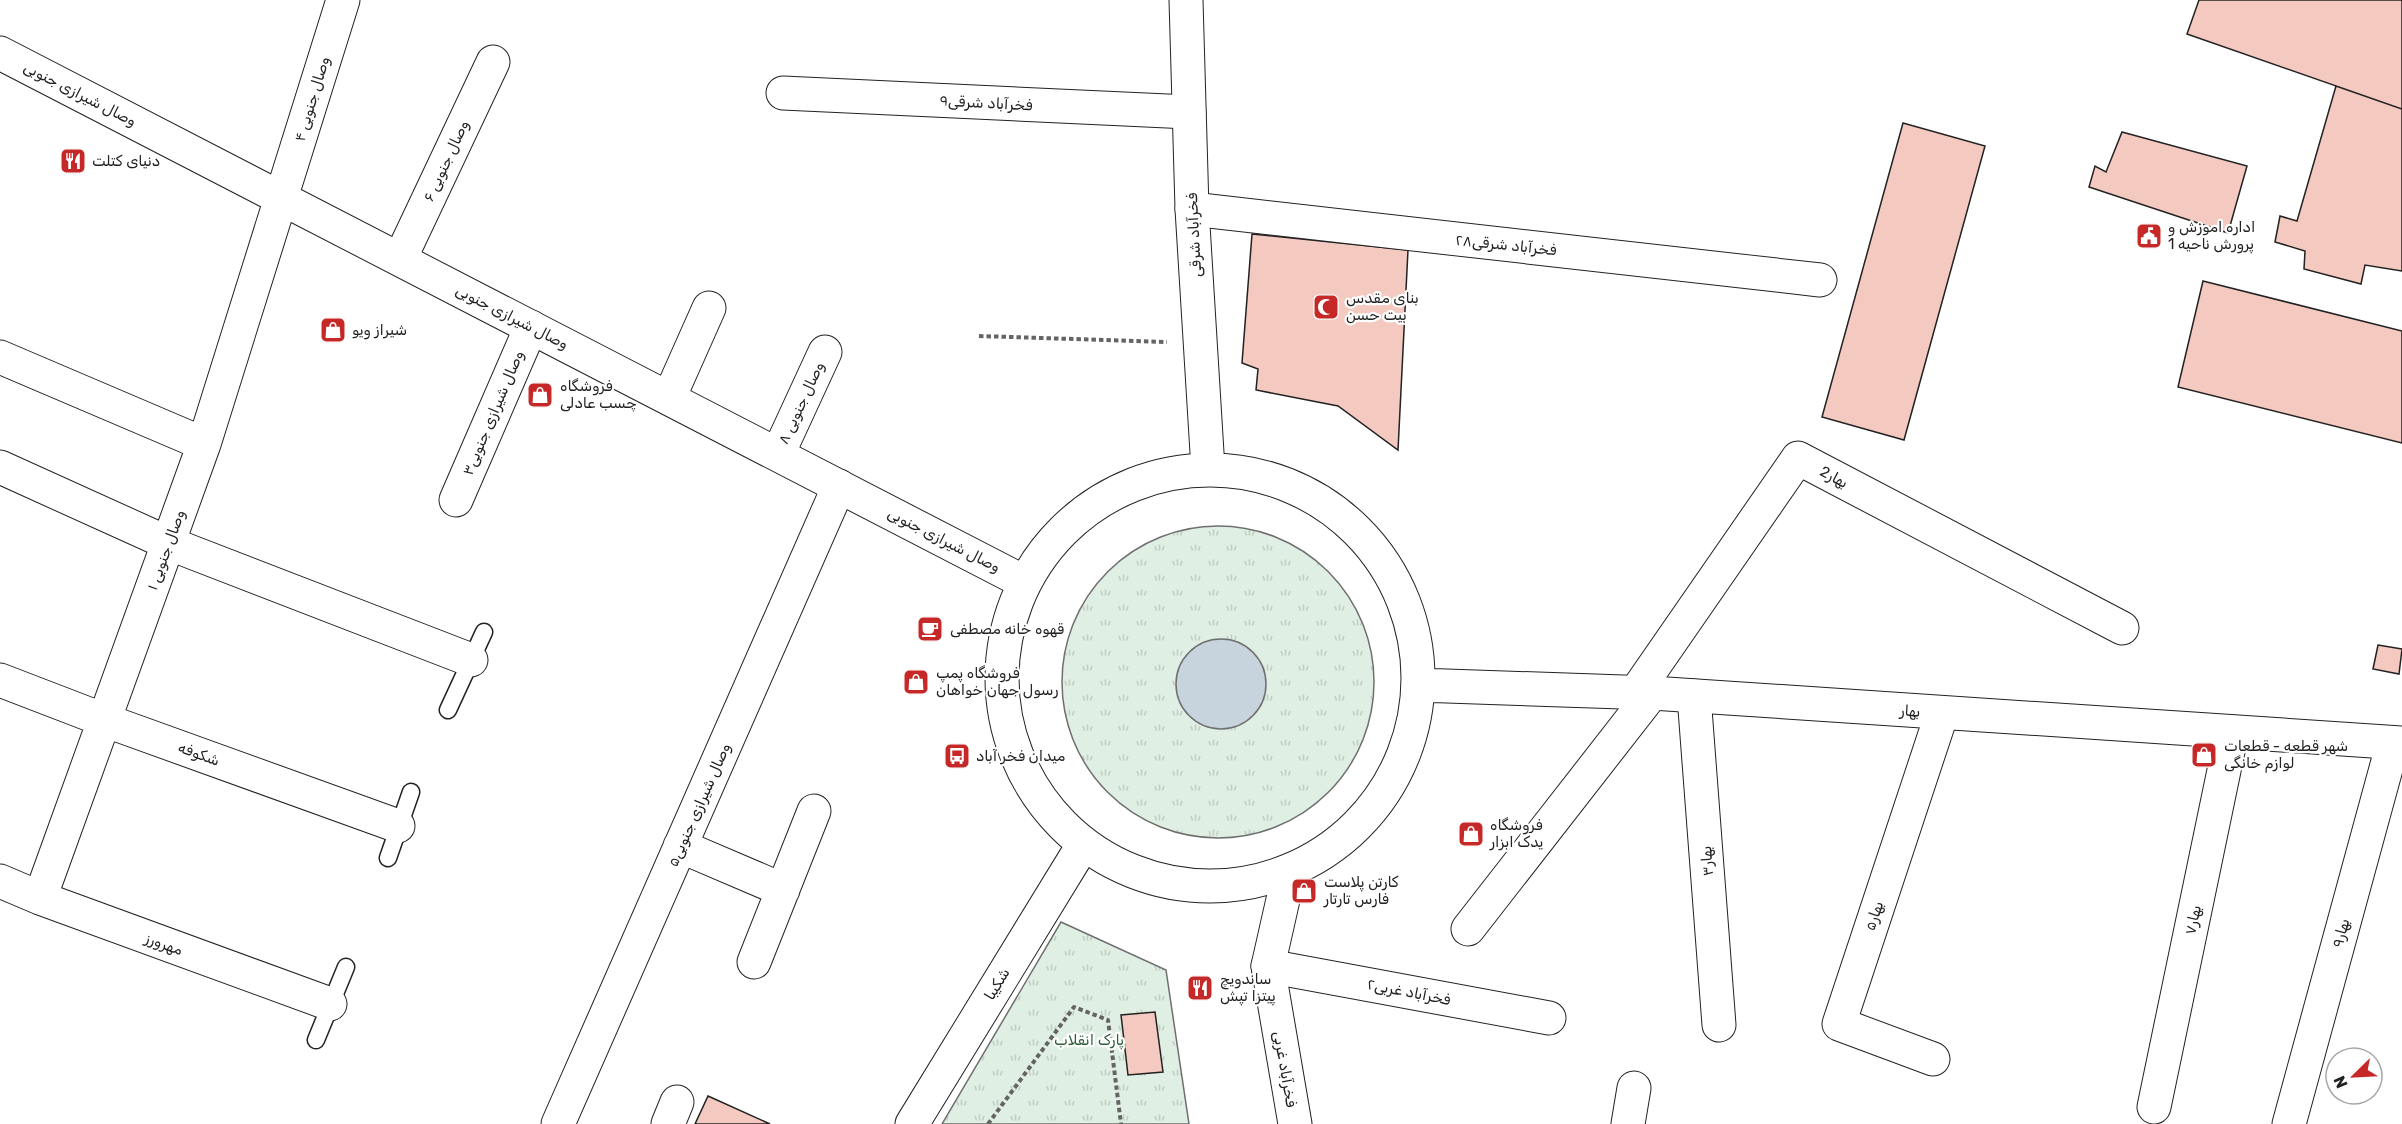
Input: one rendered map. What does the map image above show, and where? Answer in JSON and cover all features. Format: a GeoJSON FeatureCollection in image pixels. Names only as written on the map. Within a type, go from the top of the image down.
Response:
{"type":"FeatureCollection","features":[{"type":"Feature","properties":{"kind":"street","name":"وصال جنوبی ۴"},"geometry":{"type":"LineString","coordinates":[[282,198],[343,0]]}},
{"type":"Feature","properties":{"kind":"street","name":"فخرآباد شرقی"},"geometry":{"type":"LineString","coordinates":[[1186,0],[1192,209],[1208,469]]}},
{"type":"Feature","properties":{"kind":"street","name":"وصال شیرازی جنوبی"},"geometry":{"type":"LineString","coordinates":[[0,53],[1024,582]]}},
{"type":"Feature","properties":{"kind":"street","name":"وصال جنوبی ۶"},"geometry":{"type":"LineString","coordinates":[[400,259],[493,62]]}},
{"type":"Feature","properties":{"kind":"street","name":"فخرآباد شرقی۹"},"geometry":{"type":"LineString","coordinates":[[783,93],[1189,112]]}},
{"type":"Feature","properties":{"kind":"street","name":"وصال جنوبی ۱"},"geometry":{"type":"LineString","coordinates":[[40,898],[204,444],[282,198]]}},
{"type":"Feature","properties":{"kind":"street","name":"فخرآباد شرقی۲۸"},"geometry":{"type":"LineString","coordinates":[[1192,209],[1820,280]]}},
{"type":"Feature","properties":{"kind":"street"},"geometry":{"type":"LineString","coordinates":[[669,398],[709,308]]}},
{"type":"Feature","properties":{"kind":"street","name":"۳وصال شیرازی جنوبی"},"geometry":{"type":"LineString","coordinates":[[456,500],[531,327]]}},
{"type":"Feature","properties":{"kind":"street","name":"وصال جنوبی ۸"},"geometry":{"type":"LineString","coordinates":[[778,454],[825,352]]}},
{"type":"Feature","properties":{"kind":"street"},"geometry":{"type":"LineString","coordinates":[[0,357],[204,444]]}},
{"type":"Feature","properties":{"kind":"street","name":"2بهار"},"geometry":{"type":"LineString","coordinates":[[1644,693],[1798,458],[2122,628]]}},
{"type":"Feature","properties":{"kind":"street"},"geometry":{"type":"LineString","coordinates":[[0,467],[168,543],[477,646]]}},
{"type":"Feature","properties":{"kind":"street"},"geometry":{"type":"LineString","coordinates":[[1208,469],[1252,473],[1295,487],[1341,516],[1369,540],[1392,575],[1404,602],[1417,655],[1418,685],[1401,762],[1374,808],[1336,846],[1289,873],[1237,886],[1183,886],[1130,872],[1083,844],[1045,806],[1018,760],[1008,735],[1000,688],[1004,639],[1024,582],[1041,553],[1063,529],[1094,503],[1129,485],[1167,473],[1208,469]]}},
{"type":"Feature","properties":{"kind":"street","name":"۵وصال شیرازی جنوبی"},"geometry":{"type":"LineString","coordinates":[[558,1124],[839,486]]}},
{"type":"Feature","properties":{"kind":"street","name":"شکوفه"},"geometry":{"type":"LineString","coordinates":[[0,680],[398,826]]}},
{"type":"Feature","properties":{"kind":"street","name":"بهار"},"geometry":{"type":"LineString","coordinates":[[1418,685],[1644,693],[2397,743]]}},
{"type":"Feature","properties":{"kind":"street"},"geometry":{"type":"LineString","coordinates":[[1468,929],[1644,693]]}},
{"type":"Feature","properties":{"kind":"street","name":"بهار۳"},"geometry":{"type":"LineString","coordinates":[[1694,696],[1719,1025]]}},
{"type":"Feature","properties":{"kind":"street","name":"بهار۵"},"geometry":{"type":"LineString","coordinates":[[1933,1059],[1839,1024],[1942,713]]}},
{"type":"Feature","properties":{"kind":"street","name":"بهار۷"},"geometry":{"type":"LineString","coordinates":[[2154,1107],[2232,732]]}},
{"type":"Feature","properties":{"kind":"street","name":"بهار۹"},"geometry":{"type":"LineString","coordinates":[[2289,1124],[2397,743]]}},
{"type":"Feature","properties":{"kind":"street"},"geometry":{"type":"LineString","coordinates":[[754,962],[814,811]]}},
{"type":"Feature","properties":{"kind":"street","name":"شکیبا"},"geometry":{"type":"LineString","coordinates":[[912,1124],[1083,844]]}},
{"type":"Feature","properties":{"kind":"street"},"geometry":{"type":"LineString","coordinates":[[680,846],[783,890]]}},
{"type":"Feature","properties":{"kind":"street","name":"فخرآباد غربی"},"geometry":{"type":"LineString","coordinates":[[1289,873],[1268,966],[1295,1124]]}},
{"type":"Feature","properties":{"kind":"street","name":"مهرورز"},"geometry":{"type":"LineString","coordinates":[[0,881],[40,898],[330,1004]]}},
{"type":"Feature","properties":{"kind":"street","name":"۲فخرآباد غربی"},"geometry":{"type":"LineString","coordinates":[[1268,966],[1549,1018]]}},
{"type":"Feature","properties":{"kind":"street"},"geometry":{"type":"LineString","coordinates":[[1628,1124],[1634,1088]]}},
{"type":"Feature","properties":{"kind":"lane"},"geometry":{"type":"LineString","coordinates":[[448,710],[477,646]]}},
{"type":"Feature","properties":{"kind":"lane"},"geometry":{"type":"LineString","coordinates":[[388,858],[411,792]]}},
{"type":"Feature","properties":{"kind":"lane"},"geometry":{"type":"LineString","coordinates":[[316,1040],[346,967]]}},
{"type":"Feature","properties":{"kind":"path"},"geometry":{"type":"LineString","coordinates":[[979,336],[1200,342]]}},
{"type":"Feature","properties":{"kind":"path"},"geometry":{"type":"LineString","coordinates":[[988,1124],[1074,1007],[1108,1020],[1121,1124]]}},
{"type":"Feature","properties":{"kind":"green space"},"geometry":{"type":"Polygon","coordinates":[[[1203,526],[1233,526],[1263,532],[1292,544],[1329,571],[1348,595],[1362,622],[1371,651],[1374,682],[1371,713],[1362,742],[1348,769],[1329,793],[1292,820],[1263,832],[1233,838],[1203,838],[1173,832],[1144,820],[1119,803],[1097,781],[1080,756],[1068,727],[1062,697],[1062,667],[1068,637],[1080,608],[1097,583],[1119,561],[1144,544],[1173,532],[1203,526]]]}},
{"type":"Feature","properties":{"kind":"green space","name":"پارک انقلاب"},"geometry":{"type":"Polygon","coordinates":[[[1061,922],[1166,970],[1189,1124],[942,1124],[1061,922]]]}},
{"type":"Feature","properties":{"kind":"shaded area"},"geometry":{"type":"Polygon","coordinates":[[[1221,639],[1238,643],[1253,652],[1262,667],[1266,684],[1262,701],[1253,716],[1238,725],[1221,729],[1204,725],[1189,716],[1180,701],[1176,684],[1180,667],[1189,652],[1204,643],[1221,639]]]}},
{"type":"Feature","properties":{"kind":"building"},"geometry":{"type":"Polygon","coordinates":[[[2199,0],[2402,0],[2402,109],[2187,34],[2199,0]]]}},
{"type":"Feature","properties":{"kind":"building"},"geometry":{"type":"Polygon","coordinates":[[[2336,86],[2402,109],[2402,271],[2365,265],[2361,284],[2304,269],[2305,251],[2275,242],[2280,216],[2297,221],[2336,86]]]}},
{"type":"Feature","properties":{"kind":"building"},"geometry":{"type":"Polygon","coordinates":[[[1903,123],[1985,146],[1904,440],[1822,417],[1903,123]]]}},
{"type":"Feature","properties":{"kind":"building"},"geometry":{"type":"Polygon","coordinates":[[[2122,132],[2247,166],[2228,233],[2089,187],[2095,166],[2106,172],[2122,132]]]}},
{"type":"Feature","properties":{"kind":"building","name":"بنای مقدس بیت حسن"},"geometry":{"type":"Polygon","coordinates":[[[1252,234],[1408,250],[1398,450],[1338,406],[1256,390],[1258,369],[1242,363],[1252,234]]]}},
{"type":"Feature","properties":{"kind":"building"},"geometry":{"type":"Polygon","coordinates":[[[2203,281],[2402,331],[2402,443],[2178,387],[2203,281]]]}},
{"type":"Feature","properties":{"kind":"building"},"geometry":{"type":"Polygon","coordinates":[[[2378,645],[2402,649],[2399,674],[2373,669],[2378,645]]]}},
{"type":"Feature","properties":{"kind":"building"},"geometry":{"type":"Polygon","coordinates":[[[1155,1012],[1163,1072],[1128,1075],[1121,1015],[1155,1012]]]}},
{"type":"Feature","properties":{"kind":"building"},"geometry":{"type":"Polygon","coordinates":[[[708,1096],[770,1124],[695,1124],[708,1096]]]}},
{"type":"Feature","properties":{"kind":"place","name":"دنیای کتلت"},"geometry":{"type":"Point","coordinates":[73,161]}},
{"type":"Feature","properties":{"kind":"place","name":"اداره اموزش و پرورش ناحیه 1"},"geometry":{"type":"Point","coordinates":[2149,236]}},
{"type":"Feature","properties":{"kind":"place","name":"بنای مقدس بیت حسن"},"geometry":{"type":"Point","coordinates":[1326,307]}},
{"type":"Feature","properties":{"kind":"place","name":"شیراز ویو"},"geometry":{"type":"Point","coordinates":[333,330]}},
{"type":"Feature","properties":{"kind":"place","name":"فروشگاه چسب عادلی"},"geometry":{"type":"Point","coordinates":[540,395]}},
{"type":"Feature","properties":{"kind":"place","name":"قهوه خانه مصطفی"},"geometry":{"type":"Point","coordinates":[930,629]}},
{"type":"Feature","properties":{"kind":"place","name":"فروشگاه پمپ رسول جهان خواهان"},"geometry":{"type":"Point","coordinates":[916,682]}},
{"type":"Feature","properties":{"kind":"place","name":"شهر قطعه - قطعات لوازم خانگی"},"geometry":{"type":"Point","coordinates":[2204,755]}},
{"type":"Feature","properties":{"kind":"place","name":"میدان فخر آباد"},"geometry":{"type":"Point","coordinates":[957,756]}},
{"type":"Feature","properties":{"kind":"place","name":"فروشگاه یدک ابزار"},"geometry":{"type":"Point","coordinates":[1471,834]}},
{"type":"Feature","properties":{"kind":"place","name":"کارتن پلاست فارس تارتار"},"geometry":{"type":"Point","coordinates":[1304,891]}},
{"type":"Feature","properties":{"kind":"place","name":"ساندویچ پیتزا تپش"},"geometry":{"type":"Point","coordinates":[1200,988]}}]}
